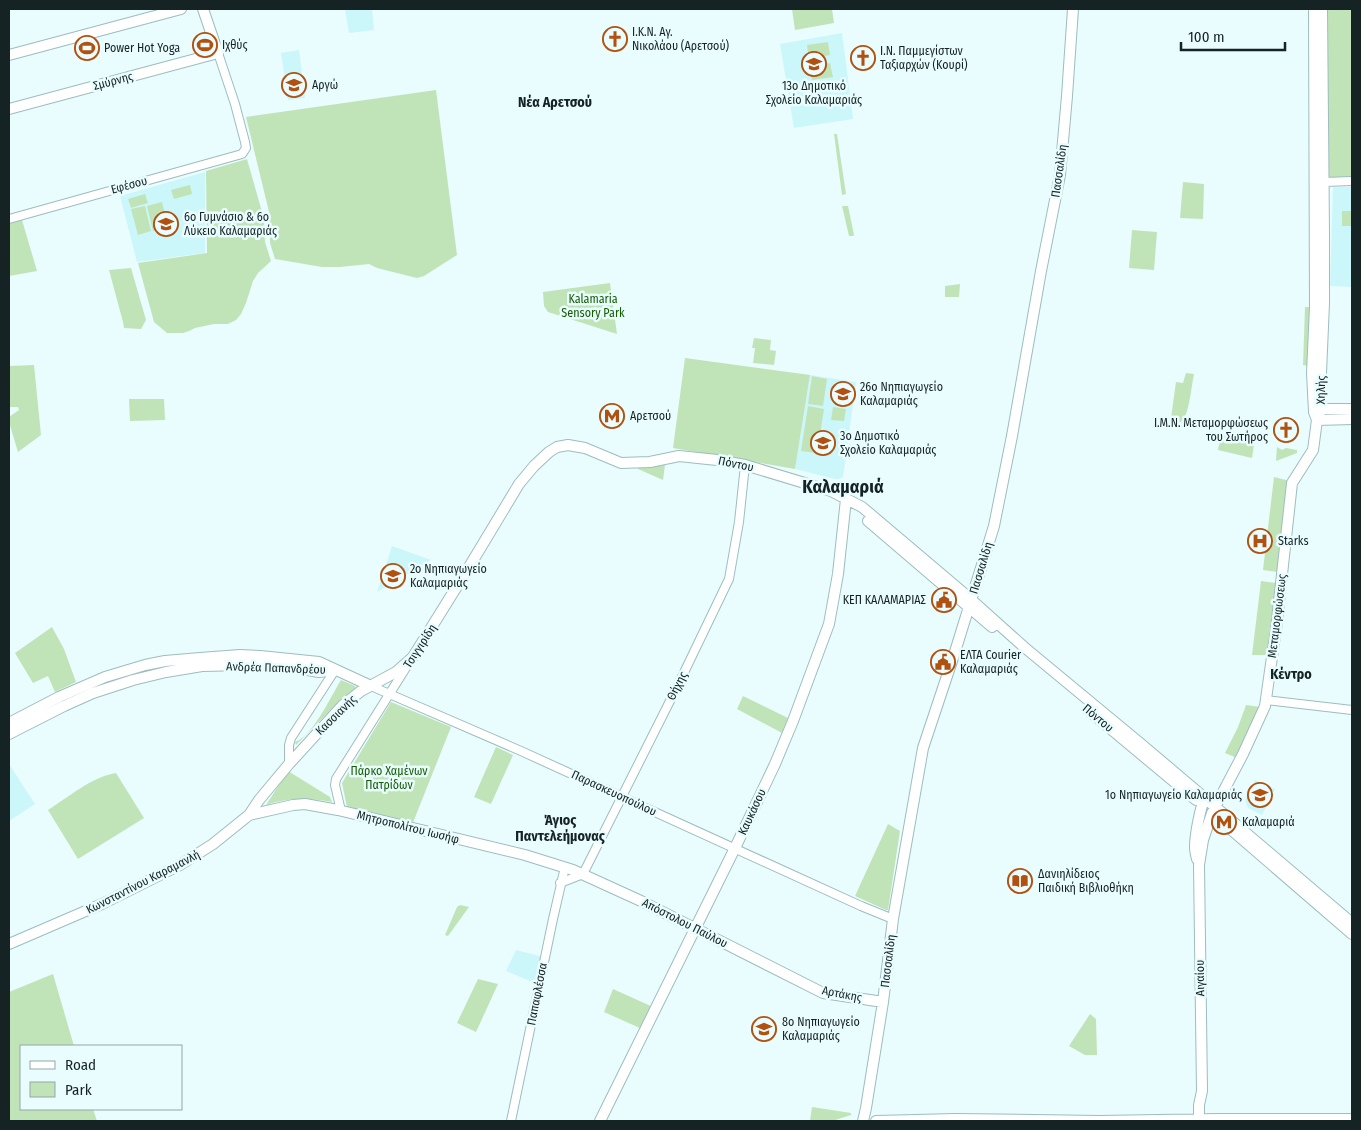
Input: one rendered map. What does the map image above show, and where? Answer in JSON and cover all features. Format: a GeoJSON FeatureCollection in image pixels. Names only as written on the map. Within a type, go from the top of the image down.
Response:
{"type":"FeatureCollection","features":[{"type":"Feature","properties":{"kind":"main road"},"geometry":{"type":"LineString","coordinates":[[9,55],[181,9]]}},
{"type":"Feature","properties":{"kind":"main road"},"geometry":{"type":"LineString","coordinates":[[203,9],[218,53]]}},
{"type":"Feature","properties":{"kind":"main road","name":"Πασσαλίδη"},"geometry":{"type":"LineString","coordinates":[[863,1121],[893,919],[924,743],[954,655],[994,526],[1001,496],[1060,175],[1073,9]]}},
{"type":"Feature","properties":{"kind":"main road","name":"Χηλής"},"geometry":{"type":"LineString","coordinates":[[1314,9],[1315,307],[1312,373],[1314,412],[1317,420]]}},
{"type":"Feature","properties":{"kind":"main road","name":"Χηλής"},"geometry":{"type":"LineString","coordinates":[[1317,420],[1321,410],[1324,295],[1322,9]]}},
{"type":"Feature","properties":{"kind":"main road","name":"Σμύρνης"},"geometry":{"type":"LineString","coordinates":[[9,109],[218,53]]}},
{"type":"Feature","properties":{"kind":"main road"},"geometry":{"type":"LineString","coordinates":[[1321,410],[1352,409]]}},
{"type":"Feature","properties":{"kind":"main road"},"geometry":{"type":"LineString","coordinates":[[1317,420],[1352,419]]}},
{"type":"Feature","properties":{"kind":"main road","name":"Μεταμορφώσεως"},"geometry":{"type":"LineString","coordinates":[[1214,811],[1262,713],[1266,700],[1292,483],[1313,450],[1317,420]]}},
{"type":"Feature","properties":{"kind":"main road","name":"Τσιγγιρίδη"},"geometry":{"type":"LineString","coordinates":[[413,657],[519,484],[542,458],[553,449],[568,445],[582,448],[620,463]]}},
{"type":"Feature","properties":{"kind":"main road","name":"Πόντου"},"geometry":{"type":"LineString","coordinates":[[620,463],[650,462],[688,456],[745,466],[830,491],[846,499],[892,542],[970,603],[1161,772],[1203,801],[1352,934]]}},
{"type":"Feature","properties":{"kind":"main road","name":"Καυκάσου"},"geometry":{"type":"LineString","coordinates":[[600,1121],[696,929],[783,747],[829,624],[838,574],[846,499]]}},
{"type":"Feature","properties":{"kind":"main road","name":"Ανδρέα Παπανδρέου"},"geometry":{"type":"LineString","coordinates":[[9,723],[80,687],[129,670],[165,661],[222,656],[260,656],[320,662],[335,670]]}},
{"type":"Feature","properties":{"kind":"main road","name":"Κασσιανής"},"geometry":{"type":"LineString","coordinates":[[289,764],[342,706],[356,694],[392,675],[413,657]]}},
{"type":"Feature","properties":{"kind":"main road","name":"Ανδρέα Παπανδρέου"},"geometry":{"type":"LineString","coordinates":[[9,734],[84,696],[133,680],[166,672],[202,666],[245,665],[296,668],[319,672],[335,670]]}},
{"type":"Feature","properties":{"kind":"main road","name":"Παρασκευοπούλου"},"geometry":{"type":"LineString","coordinates":[[335,670],[371,686]]}},
{"type":"Feature","properties":{"kind":"main road","name":"Κωνσταντίνου Καραμανλή"},"geometry":{"type":"LineString","coordinates":[[9,944],[102,904],[180,865],[214,844],[249,815],[289,764]]}},
{"type":"Feature","properties":{"kind":"main road","name":"Αιγαίου"},"geometry":{"type":"LineString","coordinates":[[1199,865],[1195,843],[1203,801]]}},
{"type":"Feature","properties":{"kind":"main road","name":"Μητροπολίτου Ιωσήφ"},"geometry":{"type":"LineString","coordinates":[[249,815],[293,804],[305,804],[525,855],[565,867]]}},
{"type":"Feature","properties":{"kind":"main road","name":"Πόντου"},"geometry":{"type":"LineString","coordinates":[[1214,811],[1352,924]]}},
{"type":"Feature","properties":{"kind":"main road","name":"Αιγαίου"},"geometry":{"type":"LineString","coordinates":[[1202,1120],[1205,1105],[1202,1091],[1199,865],[1203,839],[1214,811]]}},
{"type":"Feature","properties":{"kind":"main road","name":"Απόστολου Παύλου"},"geometry":{"type":"LineString","coordinates":[[565,867],[652,906],[803,983]]}},
{"type":"Feature","properties":{"kind":"main road","name":"Αρτάκης"},"geometry":{"type":"LineString","coordinates":[[803,983],[827,994],[882,1002]]}},
{"type":"Feature","properties":{"kind":"main road"},"geometry":{"type":"LineString","coordinates":[[876,1121],[1352,1119]]}},
{"type":"Feature","properties":{"kind":"street","name":"Εφέσου"},"geometry":{"type":"LineString","coordinates":[[9,219],[242,154],[246,148],[235,104],[218,53]]}},
{"type":"Feature","properties":{"kind":"street"},"geometry":{"type":"LineString","coordinates":[[1324,182],[1352,181]]}},
{"type":"Feature","properties":{"kind":"street","name":"Θήχης"},"geometry":{"type":"LineString","coordinates":[[583,874],[729,579],[739,522],[745,466]]}},
{"type":"Feature","properties":{"kind":"street","name":"Τσιγγιρίδη"},"geometry":{"type":"LineString","coordinates":[[341,811],[335,782],[413,657]]}},
{"type":"Feature","properties":{"kind":"street"},"geometry":{"type":"LineString","coordinates":[[289,764],[291,738],[335,670]]}},
{"type":"Feature","properties":{"kind":"street","name":"Παρασκευοπούλου"},"geometry":{"type":"LineString","coordinates":[[371,686],[521,750],[893,919]]}},
{"type":"Feature","properties":{"kind":"street"},"geometry":{"type":"LineString","coordinates":[[1266,700],[1352,710]]}},
{"type":"Feature","properties":{"kind":"street","name":"Παπαφλέσσα"},"geometry":{"type":"LineString","coordinates":[[511,1121],[560,883],[565,867]]}},
{"type":"Feature","properties":{"kind":"street"},"geometry":{"type":"LineString","coordinates":[[560,883],[583,874]]}},
{"type":"Feature","properties":{"kind":"shaded area"},"geometry":{"type":"Polygon","coordinates":[[[345,9],[372,9],[374,30],[349,33],[345,9]]]}},
{"type":"Feature","properties":{"kind":"shaded area"},"geometry":{"type":"Polygon","coordinates":[[[842,33],[853,119],[794,128],[780,44],[842,33]]]}},
{"type":"Feature","properties":{"kind":"shaded area","name":"Αργώ"},"geometry":{"type":"Polygon","coordinates":[[[299,50],[305,98],[288,100],[281,53],[299,50]]]}},
{"type":"Feature","properties":{"kind":"shaded area","name":"6ο Γυμνάσιο & 6ο Λύκειο Καλαμαριάς"},"geometry":{"type":"Polygon","coordinates":[[[205,172],[205,253],[137,262],[120,196],[205,172]]]}},
{"type":"Feature","properties":{"kind":"shaded area"},"geometry":{"type":"Polygon","coordinates":[[[1333,187],[1352,187],[1352,287],[1330,286],[1333,187]]]}},
{"type":"Feature","properties":{"kind":"shaded area","name":"3ο Δημοτικό Σχολείο Καλαμαριάς"},"geometry":{"type":"Polygon","coordinates":[[[810,375],[856,382],[843,477],[839,479],[795,469],[810,375]]]}},
{"type":"Feature","properties":{"kind":"shaded area","name":"2ο Νηπιαγωγείο Καλαμαριάς"},"geometry":{"type":"Polygon","coordinates":[[[392,546],[431,560],[377,592],[392,546]]]}},
{"type":"Feature","properties":{"kind":"shaded area"},"geometry":{"type":"Polygon","coordinates":[[[9,764],[35,804],[9,821],[9,764]]]}},
{"type":"Feature","properties":{"kind":"shaded area","name":"1ο Νηπιαγωγείο Καλαμαριάς"},"geometry":{"type":"Polygon","coordinates":[[[1255,780],[1275,789],[1262,815],[1248,808],[1245,800],[1255,780]]]}},
{"type":"Feature","properties":{"kind":"shaded area"},"geometry":{"type":"Polygon","coordinates":[[[516,950],[543,957],[537,984],[506,971],[516,950]]]}},
{"type":"Feature","properties":{"kind":"shaded area","name":"8ο Νηπιαγωγείο Καλαμαριάς"},"geometry":{"type":"Polygon","coordinates":[[[758,1020],[775,1029],[770,1038],[753,1029],[758,1020]]]}},
{"type":"Feature","properties":{"kind":"green space"},"geometry":{"type":"Polygon","coordinates":[[[792,9],[832,9],[834,23],[795,30],[792,9]]]}},
{"type":"Feature","properties":{"kind":"green space"},"geometry":{"type":"Polygon","coordinates":[[[1324,9],[1352,9],[1352,180],[1324,181],[1324,9]]]}},
{"type":"Feature","properties":{"kind":"green space"},"geometry":{"type":"Polygon","coordinates":[[[828,42],[830,55],[809,59],[807,45],[828,42]]]}},
{"type":"Feature","properties":{"kind":"green space"},"geometry":{"type":"Polygon","coordinates":[[[830,63],[833,77],[812,80],[809,66],[830,63]]]}},
{"type":"Feature","properties":{"kind":"green space"},"geometry":{"type":"Polygon","coordinates":[[[436,90],[457,255],[424,276],[417,278],[377,268],[369,264],[322,267],[275,259],[270,243],[270,216],[246,117],[436,90]]]}},
{"type":"Feature","properties":{"kind":"green space"},"geometry":{"type":"Polygon","coordinates":[[[834,134],[837,134],[846,194],[842,195],[834,134]]]}},
{"type":"Feature","properties":{"kind":"green space"},"geometry":{"type":"Polygon","coordinates":[[[247,159],[264,219],[265,242],[271,261],[258,273],[253,281],[246,303],[236,320],[228,324],[214,324],[195,328],[183,333],[167,333],[154,322],[138,263],[207,253],[206,171],[247,159]]]}},
{"type":"Feature","properties":{"kind":"green space"},"geometry":{"type":"Polygon","coordinates":[[[1183,182],[1204,184],[1203,219],[1180,218],[1183,182]]]}},
{"type":"Feature","properties":{"kind":"green space"},"geometry":{"type":"Polygon","coordinates":[[[190,185],[192,194],[174,199],[171,190],[190,185]]]}},
{"type":"Feature","properties":{"kind":"green space"},"geometry":{"type":"Polygon","coordinates":[[[145,194],[148,203],[131,208],[128,199],[145,194]]]}},
{"type":"Feature","properties":{"kind":"green space"},"geometry":{"type":"Polygon","coordinates":[[[162,202],[168,227],[153,231],[147,206],[162,202]]]}},
{"type":"Feature","properties":{"kind":"green space"},"geometry":{"type":"Polygon","coordinates":[[[145,206],[151,231],[138,235],[131,209],[145,206]]]}},
{"type":"Feature","properties":{"kind":"green space"},"geometry":{"type":"Polygon","coordinates":[[[842,206],[848,206],[853,236],[849,236],[842,206]]]}},
{"type":"Feature","properties":{"kind":"green space"},"geometry":{"type":"Polygon","coordinates":[[[1342,211],[1352,211],[1352,226],[1342,226],[1342,211]]]}},
{"type":"Feature","properties":{"kind":"green space"},"geometry":{"type":"Polygon","coordinates":[[[22,220],[37,271],[9,276],[9,223],[22,220]]]}},
{"type":"Feature","properties":{"kind":"green space"},"geometry":{"type":"Polygon","coordinates":[[[1132,230],[1157,232],[1154,270],[1129,268],[1132,230]]]}},
{"type":"Feature","properties":{"kind":"green space"},"geometry":{"type":"Polygon","coordinates":[[[131,268],[146,320],[141,329],[124,328],[109,270],[131,268]]]}},
{"type":"Feature","properties":{"kind":"green space","name":"Kalamaria Sensory Park"},"geometry":{"type":"Polygon","coordinates":[[[610,283],[617,334],[548,312],[544,306],[543,292],[610,283]]]}},
{"type":"Feature","properties":{"kind":"green space"},"geometry":{"type":"Polygon","coordinates":[[[960,284],[959,297],[945,297],[945,286],[960,284]]]}},
{"type":"Feature","properties":{"kind":"green space"},"geometry":{"type":"Polygon","coordinates":[[[1305,307],[1310,307],[1308,366],[1303,365],[1305,307]]]}},
{"type":"Feature","properties":{"kind":"green space"},"geometry":{"type":"Polygon","coordinates":[[[754,338],[771,340],[770,350],[776,351],[774,365],[753,363],[755,348],[752,348],[754,338]]]}},
{"type":"Feature","properties":{"kind":"green space"},"geometry":{"type":"Polygon","coordinates":[[[685,358],[810,375],[795,469],[673,448],[685,358]]]}},
{"type":"Feature","properties":{"kind":"green space"},"geometry":{"type":"Polygon","coordinates":[[[34,365],[41,435],[18,452],[9,422],[9,417],[19,410],[18,407],[9,407],[9,366],[34,365]]]}},
{"type":"Feature","properties":{"kind":"green space"},"geometry":{"type":"Polygon","coordinates":[[[1186,373],[1194,374],[1186,415],[1181,421],[1170,425],[1176,382],[1183,383],[1186,373]]]}},
{"type":"Feature","properties":{"kind":"green space"},"geometry":{"type":"Polygon","coordinates":[[[812,376],[827,379],[823,406],[808,404],[812,376]]]}},
{"type":"Feature","properties":{"kind":"green space"},"geometry":{"type":"Polygon","coordinates":[[[129,399],[164,399],[165,420],[130,421],[129,399]]]}},
{"type":"Feature","properties":{"kind":"green space"},"geometry":{"type":"Polygon","coordinates":[[[808,406],[824,409],[817,453],[801,451],[808,406]]]}},
{"type":"Feature","properties":{"kind":"green space"},"geometry":{"type":"Polygon","coordinates":[[[833,407],[846,409],[844,421],[831,420],[833,407]]]}},
{"type":"Feature","properties":{"kind":"green space"},"geometry":{"type":"Polygon","coordinates":[[[1221,435],[1255,438],[1252,458],[1218,450],[1221,435]]]}},
{"type":"Feature","properties":{"kind":"green space"},"geometry":{"type":"Polygon","coordinates":[[[1277,447],[1282,450],[1286,448],[1297,450],[1297,453],[1276,461],[1277,447]]]}},
{"type":"Feature","properties":{"kind":"green space"},"geometry":{"type":"Polygon","coordinates":[[[665,465],[663,480],[638,469],[638,468],[665,465]]]}},
{"type":"Feature","properties":{"kind":"green space"},"geometry":{"type":"Polygon","coordinates":[[[1274,477],[1290,481],[1279,572],[1263,570],[1274,477]]]}},
{"type":"Feature","properties":{"kind":"green space"},"geometry":{"type":"Polygon","coordinates":[[[1261,581],[1277,583],[1267,655],[1252,655],[1261,581]]]}},
{"type":"Feature","properties":{"kind":"green space"},"geometry":{"type":"Polygon","coordinates":[[[52,627],[64,649],[76,682],[55,692],[48,676],[33,683],[15,653],[52,627]]]}},
{"type":"Feature","properties":{"kind":"green space"},"geometry":{"type":"Polygon","coordinates":[[[341,680],[356,688],[342,698],[296,745],[295,742],[302,738],[315,724],[341,680]]]}},
{"type":"Feature","properties":{"kind":"green space"},"geometry":{"type":"Polygon","coordinates":[[[743,696],[788,718],[782,733],[737,709],[743,696]]]}},
{"type":"Feature","properties":{"kind":"green space","name":"Πάρκο Χαμένων Πατρίδων"},"geometry":{"type":"Polygon","coordinates":[[[391,702],[451,727],[412,825],[347,807],[342,783],[391,702]]]}},
{"type":"Feature","properties":{"kind":"green space"},"geometry":{"type":"Polygon","coordinates":[[[1246,705],[1260,707],[1237,758],[1225,753],[1246,705]]]}},
{"type":"Feature","properties":{"kind":"green space"},"geometry":{"type":"Polygon","coordinates":[[[496,747],[513,755],[491,804],[474,797],[496,747]]]}},
{"type":"Feature","properties":{"kind":"green space"},"geometry":{"type":"Polygon","coordinates":[[[288,771],[330,797],[332,802],[299,799],[266,805],[288,771]]]}},
{"type":"Feature","properties":{"kind":"green space"},"geometry":{"type":"Polygon","coordinates":[[[116,773],[144,818],[78,859],[48,810],[89,783],[116,773]]]}},
{"type":"Feature","properties":{"kind":"green space"},"geometry":{"type":"Polygon","coordinates":[[[888,824],[900,831],[888,910],[886,910],[855,896],[888,824]]]}},
{"type":"Feature","properties":{"kind":"green space"},"geometry":{"type":"Polygon","coordinates":[[[460,905],[469,907],[448,936],[445,935],[457,907],[460,905]]]}},
{"type":"Feature","properties":{"kind":"green space"},"geometry":{"type":"Polygon","coordinates":[[[53,974],[74,1045],[20,1045],[20,1110],[93,1110],[97,1121],[9,1121],[9,992],[53,974]]]}},
{"type":"Feature","properties":{"kind":"green space"},"geometry":{"type":"Polygon","coordinates":[[[478,979],[498,984],[476,1032],[457,1023],[478,979]]]}},
{"type":"Feature","properties":{"kind":"green space"},"geometry":{"type":"Polygon","coordinates":[[[613,989],[653,1007],[642,1029],[604,1012],[613,989]]]}},
{"type":"Feature","properties":{"kind":"green space"},"geometry":{"type":"Polygon","coordinates":[[[1090,1014],[1096,1019],[1097,1055],[1085,1055],[1069,1046],[1090,1014]]]}},
{"type":"Feature","properties":{"kind":"green space"},"geometry":{"type":"Polygon","coordinates":[[[812,1107],[851,1113],[851,1115],[832,1121],[810,1121],[812,1107]]]}},
{"type":"Feature","properties":{"kind":"place","name":"Ι.Κ.Ν. Αγ. Νικολάου (Αρετσού)"},"geometry":{"type":"Point","coordinates":[615,39]}},
{"type":"Feature","properties":{"kind":"place","name":"Ιχθύς"},"geometry":{"type":"Point","coordinates":[205,45]}},
{"type":"Feature","properties":{"kind":"place","name":"Power Hot Yoga"},"geometry":{"type":"Point","coordinates":[87,48]}},
{"type":"Feature","properties":{"kind":"place","name":"Ι.Ν. Παμμεγίστων Ταξιαρχών (Κουρί)"},"geometry":{"type":"Point","coordinates":[863,58]}},
{"type":"Feature","properties":{"kind":"place","name":"13ο Δημοτικό Σχολείο Καλαμαριάς"},"geometry":{"type":"Point","coordinates":[814,64]}},
{"type":"Feature","properties":{"kind":"place","name":"Αργώ"},"geometry":{"type":"Point","coordinates":[294,85]}},
{"type":"Feature","properties":{"kind":"place","name":"6ο Γυμνάσιο & 6ο Λύκειο Καλαμαριάς"},"geometry":{"type":"Point","coordinates":[166,224]}},
{"type":"Feature","properties":{"kind":"place","name":"26ο Νηπιαγωγείο Καλαμαριάς"},"geometry":{"type":"Point","coordinates":[843,394]}},
{"type":"Feature","properties":{"kind":"place","name":"Αρετσού"},"geometry":{"type":"Point","coordinates":[612,416]}},
{"type":"Feature","properties":{"kind":"place","name":"Ι.Μ.Ν. Μεταμορφώσεως του Σωτήρος"},"geometry":{"type":"Point","coordinates":[1286,430]}},
{"type":"Feature","properties":{"kind":"place","name":"3ο Δημοτικό Σχολείο Καλαμαριάς"},"geometry":{"type":"Point","coordinates":[823,443]}},
{"type":"Feature","properties":{"kind":"place","name":"Starks"},"geometry":{"type":"Point","coordinates":[1260,541]}},
{"type":"Feature","properties":{"kind":"place","name":"2ο Νηπιαγωγείο Καλαμαριάς"},"geometry":{"type":"Point","coordinates":[393,576]}},
{"type":"Feature","properties":{"kind":"place","name":"ΚΕΠ ΚΑΛΑΜΑΡΙΑΣ"},"geometry":{"type":"Point","coordinates":[944,600]}},
{"type":"Feature","properties":{"kind":"place","name":"ΕΛΤΑ Courier Καλαμαριάς"},"geometry":{"type":"Point","coordinates":[943,662]}},
{"type":"Feature","properties":{"kind":"place","name":"1ο Νηπιαγωγείο Καλαμαριάς"},"geometry":{"type":"Point","coordinates":[1260,795]}},
{"type":"Feature","properties":{"kind":"place","name":"Καλαμαριά"},"geometry":{"type":"Point","coordinates":[1224,822]}},
{"type":"Feature","properties":{"kind":"place","name":"Δανιηλίδειος Παιδική Βιβλιοθήκη"},"geometry":{"type":"Point","coordinates":[1020,881]}},
{"type":"Feature","properties":{"kind":"place","name":"8ο Νηπιαγωγείο Καλαμαριάς"},"geometry":{"type":"Point","coordinates":[764,1029]}},
{"type":"Feature","properties":{"kind":"district","name":"Νέα Αρετσού"},"geometry":{"type":"Point","coordinates":[555,102]}},
{"type":"Feature","properties":{"kind":"district","name":"Καλαμαριά"},"geometry":{"type":"Point","coordinates":[843,487]}},
{"type":"Feature","properties":{"kind":"district","name":"Κέντρο"},"geometry":{"type":"Point","coordinates":[1291,674]}},
{"type":"Feature","properties":{"kind":"district","name":"Άγιος Παντελεήμονας"},"geometry":{"type":"Point","coordinates":[560,828]}}]}
